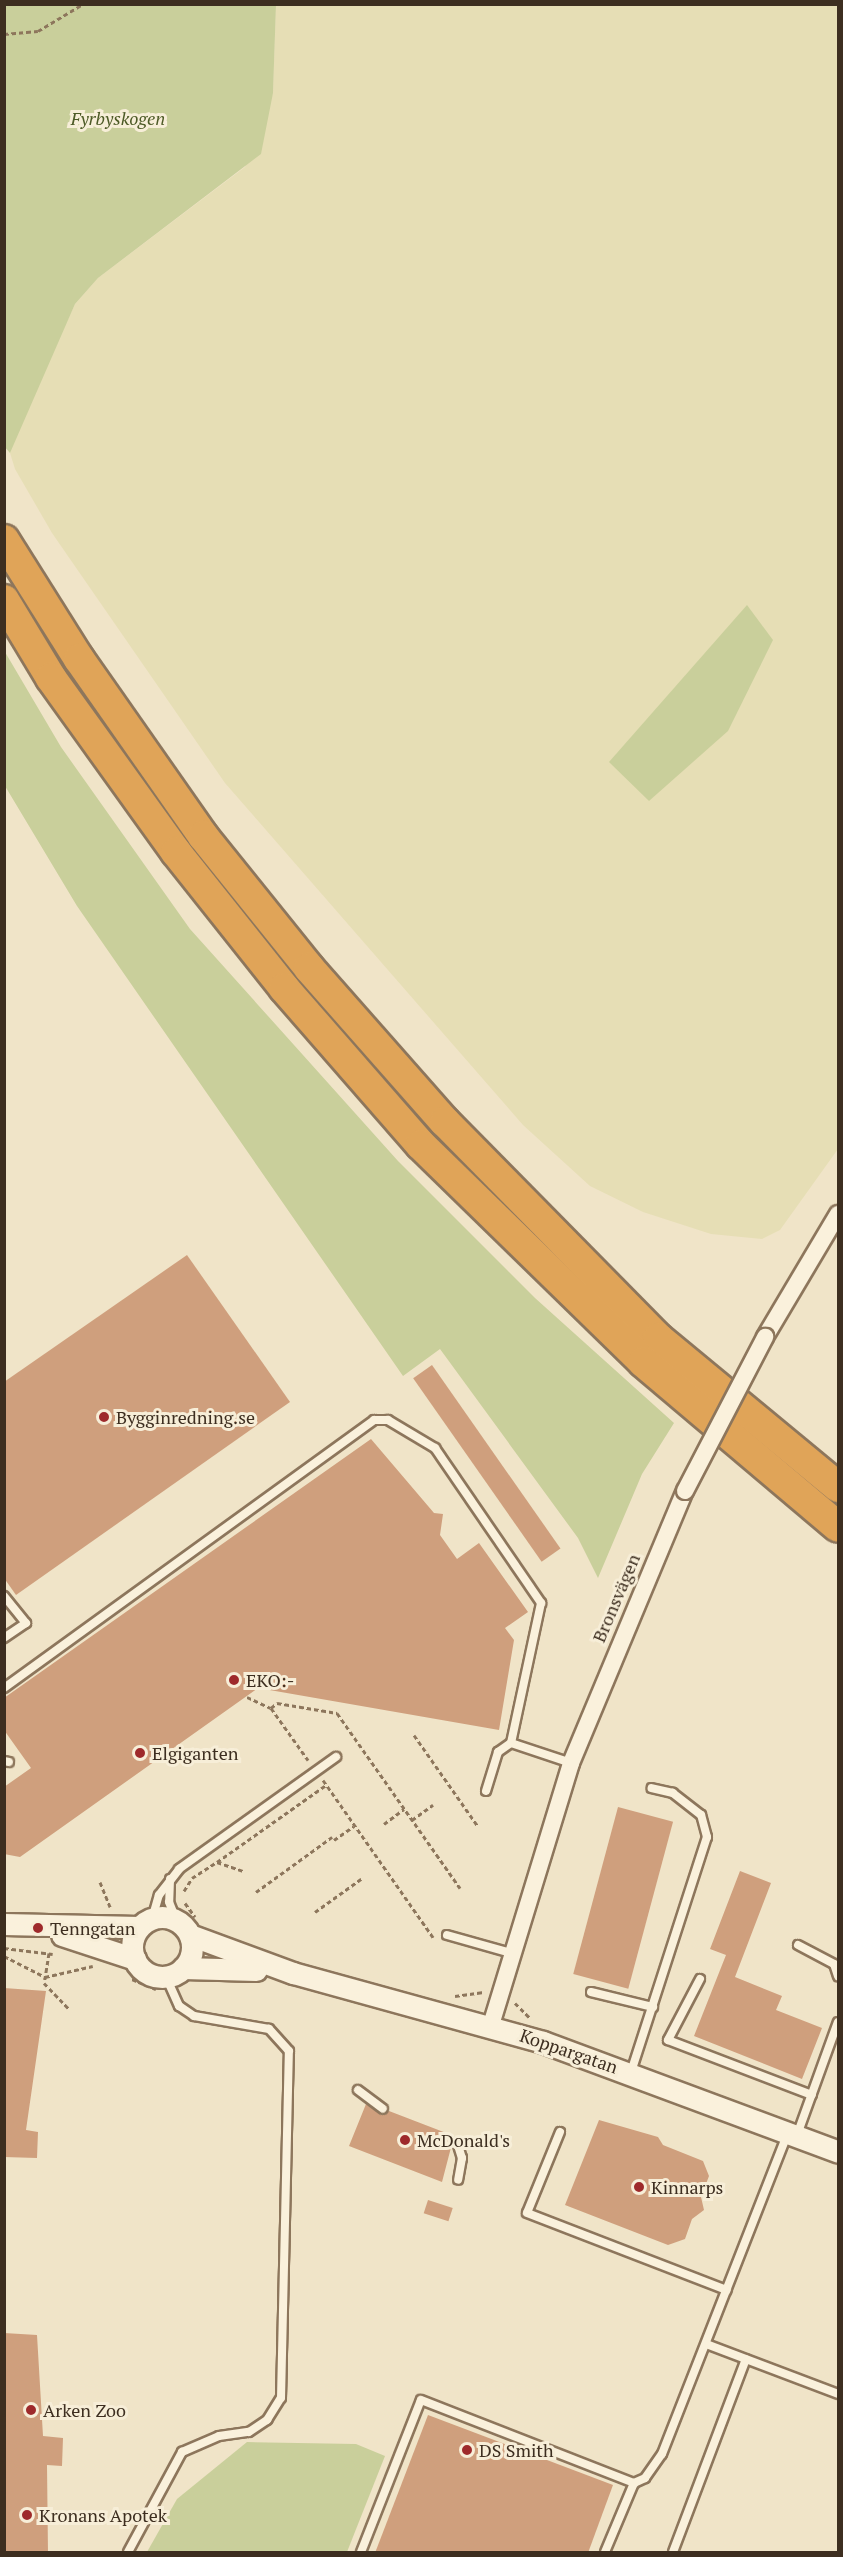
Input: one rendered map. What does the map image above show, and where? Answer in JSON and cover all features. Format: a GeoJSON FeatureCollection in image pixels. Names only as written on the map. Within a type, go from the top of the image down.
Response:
{"type":"FeatureCollection","features":[{"type":"Feature","properties":{"kind":"highway"},"geometry":{"type":"LineString","coordinates":[[4,540],[79,659],[203,836],[362,1028],[498,1178],[658,1338],[838,1487]]}},
{"type":"Feature","properties":{"kind":"highway"},"geometry":{"type":"LineString","coordinates":[[4,600],[51,678],[176,852],[284,988],[421,1145],[643,1362],[838,1527]]}},
{"type":"Feature","properties":{"kind":"street","name":"Bronsvägen"},"geometry":{"type":"LineString","coordinates":[[491,2025],[511,1953],[571,1763],[685,1491],[765,1337],[838,1214]]}},
{"type":"Feature","properties":{"kind":"street"},"geometry":{"type":"LineString","coordinates":[[4,1924],[39,1928],[184,1920],[191,1953],[173,1978],[147,1973],[39,1928]]}},
{"type":"Feature","properties":{"kind":"street","name":"Koppargatan"},"geometry":{"type":"LineString","coordinates":[[184,1920],[293,1973],[491,2025],[631,2072],[838,2152]]}},
{"type":"Feature","properties":{"kind":"street"},"geometry":{"type":"LineString","coordinates":[[131,1967],[132,1943],[146,1923]]}},
{"type":"Feature","properties":{"kind":"street","name":"Koppargatan"},"geometry":{"type":"LineString","coordinates":[[173,1978],[293,1973]]}},
{"type":"Feature","properties":{"kind":"lane"},"geometry":{"type":"LineString","coordinates":[[4,1688],[374,1420],[388,1420],[435,1448],[541,1603],[511,1743],[498,1752],[486,1791]]}},
{"type":"Feature","properties":{"kind":"lane"},"geometry":{"type":"LineString","coordinates":[[4,1596],[26,1623],[4,1638]]}},
{"type":"Feature","properties":{"kind":"lane"},"geometry":{"type":"LineString","coordinates":[[511,1743],[571,1763]]}},
{"type":"Feature","properties":{"kind":"lane"},"geometry":{"type":"LineString","coordinates":[[146,1923],[170,1879],[336,1757]]}},
{"type":"Feature","properties":{"kind":"lane"},"geometry":{"type":"LineString","coordinates":[[631,2072],[707,1837],[701,1815],[674,1793],[652,1788]]}},
{"type":"Feature","properties":{"kind":"lane"},"geometry":{"type":"LineString","coordinates":[[170,1879],[169,1902],[184,1920]]}},
{"type":"Feature","properties":{"kind":"lane"},"geometry":{"type":"LineString","coordinates":[[447,1935],[511,1953]]}},
{"type":"Feature","properties":{"kind":"lane"},"geometry":{"type":"LineString","coordinates":[[798,1945],[834,1964],[838,1976]]}},
{"type":"Feature","properties":{"kind":"lane"},"geometry":{"type":"LineString","coordinates":[[128,2553],[182,2452],[219,2436],[249,2432],[267,2420],[281,2398],[289,2051],[269,2029],[194,2016],[173,1978]]}},
{"type":"Feature","properties":{"kind":"lane"},"geometry":{"type":"LineString","coordinates":[[699,1979],[668,2040],[812,2095]]}},
{"type":"Feature","properties":{"kind":"lane"},"geometry":{"type":"LineString","coordinates":[[591,1992],[653,2007]]}},
{"type":"Feature","properties":{"kind":"lane"},"geometry":{"type":"LineString","coordinates":[[605,2553],[634,2483],[645,2478],[662,2454],[792,2134],[812,2095],[838,2022]]}},
{"type":"Feature","properties":{"kind":"lane"},"geometry":{"type":"LineString","coordinates":[[358,2090],[383,2109]]}},
{"type":"Feature","properties":{"kind":"lane"},"geometry":{"type":"LineString","coordinates":[[561,2132],[527,2213],[727,2290]]}},
{"type":"Feature","properties":{"kind":"lane"},"geometry":{"type":"LineString","coordinates":[[457,2142],[462,2158],[458,2180]]}},
{"type":"Feature","properties":{"kind":"lane"},"geometry":{"type":"LineString","coordinates":[[706,2344],[838,2394]]}},
{"type":"Feature","properties":{"kind":"lane"},"geometry":{"type":"LineString","coordinates":[[673,2553],[746,2360]]}},
{"type":"Feature","properties":{"kind":"lane"},"geometry":{"type":"LineString","coordinates":[[361,2553],[421,2400],[634,2483]]}},
{"type":"Feature","properties":{"kind":"path"},"geometry":{"type":"LineString","coordinates":[[4,34],[38,31],[83,4]]}},
{"type":"Feature","properties":{"kind":"path"},"geometry":{"type":"LineString","coordinates":[[247,1697],[271,1708],[434,1939]]}},
{"type":"Feature","properties":{"kind":"path"},"geometry":{"type":"LineString","coordinates":[[271,1708],[277,1703],[337,1713],[459,1888]]}},
{"type":"Feature","properties":{"kind":"path"},"geometry":{"type":"LineString","coordinates":[[414,1735],[477,1825]]}},
{"type":"Feature","properties":{"kind":"path"},"geometry":{"type":"LineString","coordinates":[[184,1920],[192,1878],[326,1785]]}},
{"type":"Feature","properties":{"kind":"path"},"geometry":{"type":"LineString","coordinates":[[412,1820],[433,1805]]}},
{"type":"Feature","properties":{"kind":"path"},"geometry":{"type":"LineString","coordinates":[[384,1824],[404,1809]]}},
{"type":"Feature","properties":{"kind":"path"},"geometry":{"type":"LineString","coordinates":[[256,1892],[354,1826]]}},
{"type":"Feature","properties":{"kind":"path"},"geometry":{"type":"LineString","coordinates":[[217,1862],[243,1871]]}},
{"type":"Feature","properties":{"kind":"path"},"geometry":{"type":"LineString","coordinates":[[315,1912],[361,1879]]}},
{"type":"Feature","properties":{"kind":"path"},"geometry":{"type":"LineString","coordinates":[[100,1882],[113,1916]]}},
{"type":"Feature","properties":{"kind":"path"},"geometry":{"type":"LineString","coordinates":[[4,1948],[60,1954]]}},
{"type":"Feature","properties":{"kind":"path"},"geometry":{"type":"LineString","coordinates":[[49,1953],[44,1983],[68,2008]]}},
{"type":"Feature","properties":{"kind":"path"},"geometry":{"type":"LineString","coordinates":[[4,1956],[45,1977],[105,1963],[94,1960]]}},
{"type":"Feature","properties":{"kind":"path"},"geometry":{"type":"LineString","coordinates":[[131,1967],[148,1988],[173,1978]]}},
{"type":"Feature","properties":{"kind":"shaded area"},"geometry":{"type":"Polygon","coordinates":[[[276,5],[838,5],[838,1149],[780,1230],[762,1239],[711,1234],[643,1212],[590,1186],[523,1125],[225,783],[52,533],[15,469],[10,453],[13,437],[75,304],[98,278],[245,167],[273,93],[276,5]]]}},
{"type":"Feature","properties":{"kind":"green space","name":"Fyrbyskogen"},"geometry":{"type":"Polygon","coordinates":[[[4,5],[276,5],[273,93],[261,154],[98,278],[75,304],[10,453],[4,446],[4,5]]]}},
{"type":"Feature","properties":{"kind":"green space"},"geometry":{"type":"Polygon","coordinates":[[[747,605],[773,640],[728,731],[649,801],[609,762],[747,605]]]}},
{"type":"Feature","properties":{"kind":"green space"},"geometry":{"type":"Polygon","coordinates":[[[5,652],[61,747],[190,929],[398,1161],[535,1298],[674,1423],[642,1474],[598,1578],[578,1538],[440,1349],[403,1376],[77,906],[5,786],[5,652]]]}},
{"type":"Feature","properties":{"kind":"green space"},"geometry":{"type":"Polygon","coordinates":[[[247,2442],[356,2444],[385,2456],[347,2552],[147,2552],[177,2499],[247,2442]]]}},
{"type":"Feature","properties":{"kind":"building"},"geometry":{"type":"Polygon","coordinates":[[[187,1255],[290,1402],[16,1595],[4,1578],[4,1382],[187,1255]]]}},
{"type":"Feature","properties":{"kind":"building"},"geometry":{"type":"Polygon","coordinates":[[[432,1365],[560,1548],[542,1562],[413,1378],[432,1365]]]}},
{"type":"Feature","properties":{"kind":"building"},"geometry":{"type":"Polygon","coordinates":[[[371,1439],[434,1513],[443,1514],[440,1535],[457,1559],[479,1543],[528,1612],[505,1628],[514,1640],[499,1730],[258,1688],[20,1857],[4,1854],[4,1787],[31,1768],[4,1730],[4,1698],[371,1439]]]}},
{"type":"Feature","properties":{"kind":"building"},"geometry":{"type":"Polygon","coordinates":[[[618,1807],[673,1822],[628,1989],[573,1974],[618,1807]]]}},
{"type":"Feature","properties":{"kind":"building"},"geometry":{"type":"Polygon","coordinates":[[[740,1871],[771,1883],[735,1977],[782,1996],[776,2010],[822,2028],[802,2079],[694,2036],[726,1955],[710,1949],[740,1871]]]}},
{"type":"Feature","properties":{"kind":"building"},"geometry":{"type":"Polygon","coordinates":[[[4,1988],[46,1991],[26,2130],[38,2132],[37,2158],[4,2157],[4,1988]]]}},
{"type":"Feature","properties":{"kind":"building","name":"McDonald's"},"geometry":{"type":"Polygon","coordinates":[[[366,2104],[382,2115],[389,2111],[454,2136],[442,2182],[349,2146],[366,2104]]]}},
{"type":"Feature","properties":{"kind":"building","name":"Kinnarps"},"geometry":{"type":"Polygon","coordinates":[[[599,2120],[658,2137],[663,2145],[703,2161],[709,2176],[701,2197],[704,2210],[692,2219],[685,2239],[668,2245],[565,2205],[599,2120]]]}},
{"type":"Feature","properties":{"kind":"building"},"geometry":{"type":"Polygon","coordinates":[[[428,2200],[453,2208],[448,2221],[424,2213],[428,2200]]]}},
{"type":"Feature","properties":{"kind":"building"},"geometry":{"type":"Polygon","coordinates":[[[4,2333],[37,2335],[43,2436],[63,2438],[62,2466],[47,2465],[48,2553],[4,2553],[4,2333]]]}},
{"type":"Feature","properties":{"kind":"building","name":"DS Smith"},"geometry":{"type":"Polygon","coordinates":[[[428,2415],[613,2485],[588,2553],[375,2553],[428,2415]]]}},
{"type":"Feature","properties":{"kind":"place","name":"Bygginredning.se"},"geometry":{"type":"Point","coordinates":[104,1417]}},
{"type":"Feature","properties":{"kind":"place","name":"EKO:-"},"geometry":{"type":"Point","coordinates":[234,1680]}},
{"type":"Feature","properties":{"kind":"place","name":"Elgiganten"},"geometry":{"type":"Point","coordinates":[140,1753]}},
{"type":"Feature","properties":{"kind":"place","name":"Tenngatan"},"geometry":{"type":"Point","coordinates":[38,1928]}},
{"type":"Feature","properties":{"kind":"place","name":"McDonald's"},"geometry":{"type":"Point","coordinates":[405,2140]}},
{"type":"Feature","properties":{"kind":"place","name":"Kinnarps"},"geometry":{"type":"Point","coordinates":[639,2187]}},
{"type":"Feature","properties":{"kind":"place","name":"Arken Zoo"},"geometry":{"type":"Point","coordinates":[31,2410]}},
{"type":"Feature","properties":{"kind":"place","name":"DS Smith"},"geometry":{"type":"Point","coordinates":[467,2450]}},
{"type":"Feature","properties":{"kind":"place","name":"Kronans Apotek"},"geometry":{"type":"Point","coordinates":[27,2515]}}]}
